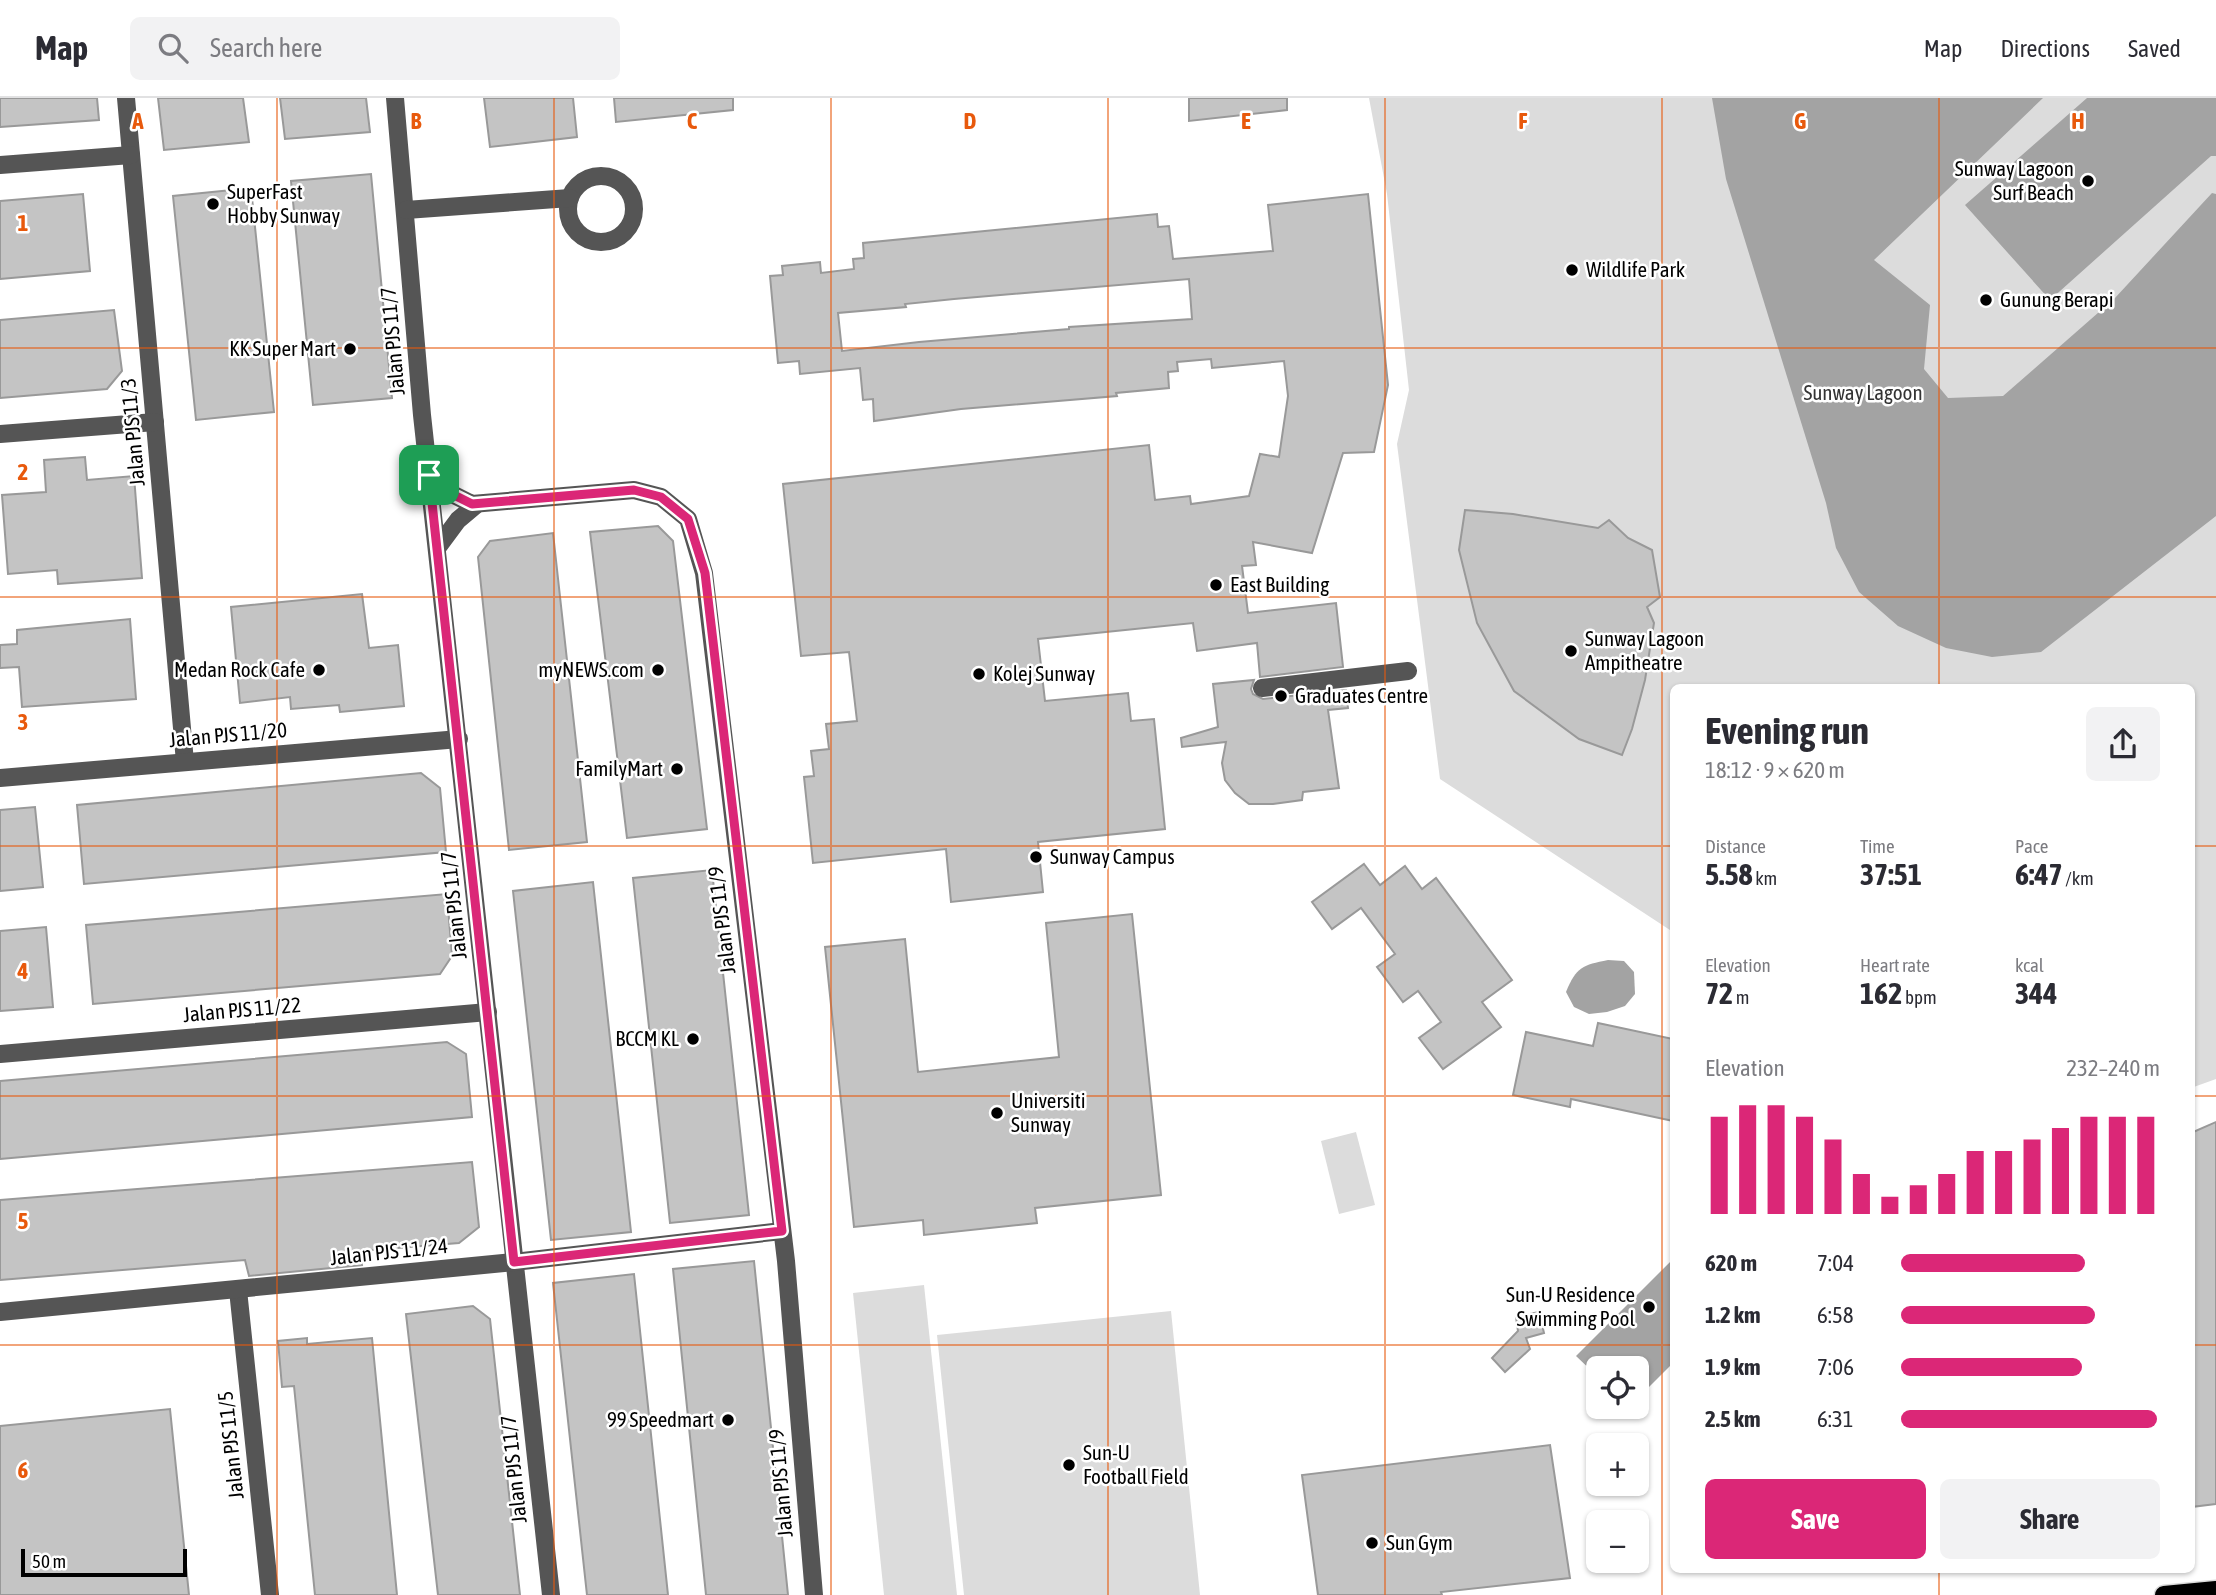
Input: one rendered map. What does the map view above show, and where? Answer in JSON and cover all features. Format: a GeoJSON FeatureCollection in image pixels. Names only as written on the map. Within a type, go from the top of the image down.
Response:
{"type":"FeatureCollection","features":[{"type":"Feature","properties":{"kind":"main road"},"geometry":{"type":"LineString","coordinates":[[2164,1595],[2216,1590]]}},
{"type":"Feature","properties":{"kind":"street","name":"Jalan PJS 11/3"},"geometry":{"type":"LineString","coordinates":[[126,98],[185,762]]}},
{"type":"Feature","properties":{"kind":"street","name":"Jalan PJS 11/7"},"geometry":{"type":"LineString","coordinates":[[395,98],[429,475],[551,1595]]}},
{"type":"Feature","properties":{"kind":"street"},"geometry":{"type":"LineString","coordinates":[[0,165],[131,155]]}},
{"type":"Feature","properties":{"kind":"street"},"geometry":{"type":"LineString","coordinates":[[405,209],[570,198]]}},
{"type":"Feature","properties":{"kind":"street"},"geometry":{"type":"LineString","coordinates":[[0,434],[155,422]]}},
{"type":"Feature","properties":{"kind":"street","name":"Jalan PJS 11/9"},"geometry":{"type":"LineString","coordinates":[[429,475],[444,490],[472,504],[634,490],[661,497],[688,519],[705,573],[782,1231],[814,1595]]}},
{"type":"Feature","properties":{"kind":"street"},"geometry":{"type":"LineString","coordinates":[[438,547],[458,520],[478,504]]}},
{"type":"Feature","properties":{"kind":"street"},"geometry":{"type":"LineString","coordinates":[[1262,688],[1408,671]]}},
{"type":"Feature","properties":{"kind":"street","name":"Jalan PJS 11/20"},"geometry":{"type":"LineString","coordinates":[[0,778],[459,739]]}},
{"type":"Feature","properties":{"kind":"street","name":"Jalan PJS 11/22"},"geometry":{"type":"LineString","coordinates":[[0,1054],[488,1012]]}},
{"type":"Feature","properties":{"kind":"street","name":"Jalan PJS 11/24"},"geometry":{"type":"LineString","coordinates":[[0,1312],[514,1262],[782,1231]]}},
{"type":"Feature","properties":{"kind":"street","name":"Jalan PJS 11/5"},"geometry":{"type":"LineString","coordinates":[[238,1290],[270,1595]]}},
{"type":"Feature","properties":{"kind":"green space","name":"Sunway Lagoon"},"geometry":{"type":"Polygon","coordinates":[[[1369,98],[2216,98],[2216,1079],[2195,1087],[2195,684],[1670,684],[1670,930],[1440,779],[1397,444],[1409,390],[1387,194],[1369,98]]]}},
{"type":"Feature","properties":{"kind":"green space"},"geometry":{"type":"Polygon","coordinates":[[[1356,1132],[1375,1205],[1339,1214],[1321,1141],[1356,1132]]]}},
{"type":"Feature","properties":{"kind":"green space"},"geometry":{"type":"Polygon","coordinates":[[[924,1285],[957,1595],[884,1595],[853,1293],[924,1285]]]}},
{"type":"Feature","properties":{"kind":"green space","name":"Sun-U Football Field"},"geometry":{"type":"Polygon","coordinates":[[[1171,1311],[1200,1595],[964,1595],[937,1335],[1171,1311]]]}},
{"type":"Feature","properties":{"kind":"shaded area"},"geometry":{"type":"Polygon","coordinates":[[[1712,98],[2043,98],[1874,260],[1930,305],[1924,369],[1948,398],[2003,396],[2115,298],[2212,193],[2216,194],[2216,516],[2041,652],[1992,657],[1946,648],[1898,626],[1859,592],[1836,548],[1826,503],[1726,179],[1712,98]]]}},
{"type":"Feature","properties":{"kind":"shaded area","name":"Sunway Lagoon Surf Beach"},"geometry":{"type":"Polygon","coordinates":[[[2087,98],[2216,98],[2216,156],[2211,156],[2050,300],[1965,205],[2087,98]]]}},
{"type":"Feature","properties":{"kind":"shaded area"},"geometry":{"type":"Polygon","coordinates":[[[1608,960],[1624,961],[1634,972],[1635,994],[1625,1006],[1607,1012],[1589,1014],[1574,1007],[1566,992],[1573,977],[1581,968],[1608,960]]]}},
{"type":"Feature","properties":{"kind":"shaded area","name":"Sun-U Residence Swimming Pool"},"geometry":{"type":"Polygon","coordinates":[[[1670,1262],[1670,1366],[1649,1387],[1649,1356],[1586,1356],[1586,1366],[1576,1356],[1670,1262]]]}},
{"type":"Feature","properties":{"kind":"building"},"geometry":{"type":"Polygon","coordinates":[[[0,98],[97,98],[99,120],[0,127],[0,98]]]}},
{"type":"Feature","properties":{"kind":"building"},"geometry":{"type":"Polygon","coordinates":[[[158,98],[243,98],[249,142],[164,150],[158,98]]]}},
{"type":"Feature","properties":{"kind":"building"},"geometry":{"type":"Polygon","coordinates":[[[280,98],[366,98],[370,132],[285,139],[280,98]]]}},
{"type":"Feature","properties":{"kind":"building"},"geometry":{"type":"Polygon","coordinates":[[[484,98],[573,98],[577,137],[490,147],[484,98]]]}},
{"type":"Feature","properties":{"kind":"building"},"geometry":{"type":"Polygon","coordinates":[[[614,98],[733,98],[733,110],[616,122],[614,98]]]}},
{"type":"Feature","properties":{"kind":"building"},"geometry":{"type":"Polygon","coordinates":[[[1189,98],[1287,98],[1287,110],[1189,121],[1189,98]]]}},
{"type":"Feature","properties":{"kind":"building"},"geometry":{"type":"Polygon","coordinates":[[[371,174],[392,398],[313,405],[291,181],[371,174]]]}},
{"type":"Feature","properties":{"kind":"building"},"geometry":{"type":"Polygon","coordinates":[[[251,188],[274,412],[196,420],[173,196],[251,188]]]}},
{"type":"Feature","properties":{"kind":"building"},"geometry":{"type":"Polygon","coordinates":[[[83,194],[90,271],[0,279],[0,201],[83,194]]]}},
{"type":"Feature","properties":{"kind":"building"},"geometry":{"type":"Polygon","coordinates":[[[1368,194],[1388,385],[1374,452],[1343,453],[1312,553],[1253,542],[1256,565],[1242,566],[1248,613],[1336,603],[1343,667],[1260,677],[1257,643],[1197,651],[1193,623],[1038,639],[1045,701],[1128,693],[1131,721],[1154,719],[1165,829],[1038,842],[1043,892],[951,902],[946,849],[813,863],[804,777],[814,776],[811,751],[829,749],[826,724],[857,721],[849,652],[801,656],[783,484],[1149,445],[1155,500],[1190,496],[1191,504],[1249,496],[1260,454],[1279,457],[1288,396],[1284,361],[1212,368],[1211,359],[1177,362],[1178,371],[1168,372],[1169,388],[1116,393],[1117,396],[961,409],[874,421],[873,399],[863,400],[860,368],[800,374],[799,361],[778,363],[770,276],[783,275],[782,266],[820,262],[821,273],[854,269],[853,259],[864,258],[863,243],[1157,214],[1158,227],[1169,226],[1173,259],[1273,251],[1268,205],[1368,194]],[[1189,279],[954,299],[905,304],[906,307],[838,313],[842,351],[1069,327],[1192,319],[1189,279]]]}},
{"type":"Feature","properties":{"kind":"building"},"geometry":{"type":"Polygon","coordinates":[[[114,310],[122,371],[107,389],[0,398],[0,320],[114,310]]]}},
{"type":"Feature","properties":{"kind":"building"},"geometry":{"type":"Polygon","coordinates":[[[85,457],[87,480],[134,476],[142,578],[58,584],[57,570],[8,574],[2,495],[46,492],[44,460],[85,457]]]}},
{"type":"Feature","properties":{"kind":"building","name":"Sunway Lagoon Ampitheatre"},"geometry":{"type":"Polygon","coordinates":[[[1465,510],[1513,514],[1598,528],[1609,520],[1628,538],[1652,550],[1660,597],[1647,607],[1654,623],[1645,680],[1622,755],[1579,739],[1514,691],[1477,623],[1459,550],[1465,510]]]}},
{"type":"Feature","properties":{"kind":"building"},"geometry":{"type":"Polygon","coordinates":[[[658,526],[673,541],[707,829],[627,838],[590,532],[658,526]]]}},
{"type":"Feature","properties":{"kind":"building"},"geometry":{"type":"Polygon","coordinates":[[[553,533],[587,842],[509,850],[478,557],[490,541],[553,533]]]}},
{"type":"Feature","properties":{"kind":"building","name":"Medan Rock Cafe"},"geometry":{"type":"Polygon","coordinates":[[[362,594],[369,648],[398,645],[404,706],[340,712],[339,705],[291,709],[290,697],[240,703],[231,607],[362,594]]]}},
{"type":"Feature","properties":{"kind":"building"},"geometry":{"type":"Polygon","coordinates":[[[130,619],[136,699],[22,707],[19,667],[0,668],[0,645],[17,644],[17,630],[130,619]]]}},
{"type":"Feature","properties":{"kind":"building","name":"Graduates Centre"},"geometry":{"type":"Polygon","coordinates":[[[1254,680],[1251,689],[1253,694],[1263,699],[1346,690],[1348,708],[1328,710],[1339,788],[1303,792],[1302,800],[1249,804],[1235,793],[1225,780],[1222,763],[1226,742],[1182,747],[1181,738],[1218,727],[1213,684],[1254,680]]]}},
{"type":"Feature","properties":{"kind":"building"},"geometry":{"type":"Polygon","coordinates":[[[421,773],[440,788],[446,852],[84,884],[77,805],[421,773]]]}},
{"type":"Feature","properties":{"kind":"building"},"geometry":{"type":"Polygon","coordinates":[[[35,807],[43,887],[0,891],[0,810],[35,807]]]}},
{"type":"Feature","properties":{"kind":"building"},"geometry":{"type":"Polygon","coordinates":[[[1364,864],[1380,885],[1405,866],[1422,889],[1436,878],[1512,980],[1482,1002],[1501,1027],[1443,1069],[1419,1038],[1441,1022],[1418,991],[1403,1002],[1377,967],[1395,954],[1361,908],[1332,929],[1312,902],[1364,864]]]}},
{"type":"Feature","properties":{"kind":"building"},"geometry":{"type":"Polygon","coordinates":[[[712,870],[749,1215],[670,1223],[633,878],[712,870]]]}},
{"type":"Feature","properties":{"kind":"building"},"geometry":{"type":"Polygon","coordinates":[[[593,882],[631,1232],[551,1240],[513,891],[593,882]]]}},
{"type":"Feature","properties":{"kind":"building"},"geometry":{"type":"Polygon","coordinates":[[[447,894],[452,956],[440,974],[93,1004],[86,925],[447,894]]]}},
{"type":"Feature","properties":{"kind":"building","name":"Universiti Sunway"},"geometry":{"type":"Polygon","coordinates":[[[1132,914],[1161,1195],[1035,1208],[1037,1223],[924,1235],[923,1220],[854,1227],[825,947],[905,939],[918,1072],[1059,1057],[1046,923],[1132,914]]]}},
{"type":"Feature","properties":{"kind":"building"},"geometry":{"type":"Polygon","coordinates":[[[46,927],[53,1007],[0,1011],[0,931],[46,927]]]}},
{"type":"Feature","properties":{"kind":"building"},"geometry":{"type":"Polygon","coordinates":[[[1598,1023],[1670,1038],[1670,1120],[1571,1099],[1570,1107],[1513,1095],[1526,1032],[1593,1046],[1598,1023]]]}},
{"type":"Feature","properties":{"kind":"building"},"geometry":{"type":"Polygon","coordinates":[[[447,1042],[466,1054],[472,1117],[0,1159],[0,1081],[447,1042]]]}},
{"type":"Feature","properties":{"kind":"building"},"geometry":{"type":"Polygon","coordinates":[[[2216,1122],[2216,1504],[2195,1507],[2195,1131],[2216,1122]]]}},
{"type":"Feature","properties":{"kind":"building"},"geometry":{"type":"Polygon","coordinates":[[[472,1162],[479,1227],[459,1243],[360,1251],[362,1265],[249,1276],[245,1260],[0,1280],[0,1200],[472,1162]]]}},
{"type":"Feature","properties":{"kind":"building"},"geometry":{"type":"Polygon","coordinates":[[[754,1261],[788,1595],[706,1595],[673,1269],[754,1261]]]}},
{"type":"Feature","properties":{"kind":"building"},"geometry":{"type":"Polygon","coordinates":[[[634,1274],[668,1595],[587,1595],[553,1283],[634,1274]]]}},
{"type":"Feature","properties":{"kind":"building"},"geometry":{"type":"Polygon","coordinates":[[[473,1306],[490,1319],[520,1595],[438,1595],[406,1314],[473,1306]]]}},
{"type":"Feature","properties":{"kind":"building"},"geometry":{"type":"Polygon","coordinates":[[[1539,1312],[1544,1333],[1526,1338],[1530,1349],[1505,1372],[1492,1358],[1518,1331],[1516,1317],[1539,1312]]]}},
{"type":"Feature","properties":{"kind":"building"},"geometry":{"type":"Polygon","coordinates":[[[307,1338],[307,1344],[372,1338],[397,1595],[315,1595],[294,1386],[282,1387],[278,1341],[307,1338]]]}},
{"type":"Feature","properties":{"kind":"building"},"geometry":{"type":"Polygon","coordinates":[[[170,1409],[189,1595],[0,1595],[0,1426],[170,1409]]]}},
{"type":"Feature","properties":{"kind":"building"},"geometry":{"type":"Polygon","coordinates":[[[1550,1445],[1570,1578],[1441,1592],[1442,1595],[1318,1595],[1302,1475],[1550,1445]]]}},
{"type":"Feature","properties":{"kind":"place","name":"Sunway Lagoon Surf Beach"},"geometry":{"type":"Point","coordinates":[2088,181]}},
{"type":"Feature","properties":{"kind":"place","name":"SuperFast Hobby Sunway"},"geometry":{"type":"Point","coordinates":[213,204]}},
{"type":"Feature","properties":{"kind":"place","name":"Wildlife Park"},"geometry":{"type":"Point","coordinates":[1572,270]}},
{"type":"Feature","properties":{"kind":"place","name":"Gunung Berapi"},"geometry":{"type":"Point","coordinates":[1986,300]}},
{"type":"Feature","properties":{"kind":"place","name":"KK Super Mart"},"geometry":{"type":"Point","coordinates":[350,349]}},
{"type":"Feature","properties":{"kind":"place","name":"East Building"},"geometry":{"type":"Point","coordinates":[1216,585]}},
{"type":"Feature","properties":{"kind":"place","name":"Sunway Lagoon Ampitheatre"},"geometry":{"type":"Point","coordinates":[1571,651]}},
{"type":"Feature","properties":{"kind":"place","name":"Medan Rock Cafe"},"geometry":{"type":"Point","coordinates":[319,670]}},
{"type":"Feature","properties":{"kind":"place","name":"myNEWS.com"},"geometry":{"type":"Point","coordinates":[658,670]}},
{"type":"Feature","properties":{"kind":"place","name":"Kolej Sunway"},"geometry":{"type":"Point","coordinates":[979,674]}},
{"type":"Feature","properties":{"kind":"place","name":"Graduates Centre"},"geometry":{"type":"Point","coordinates":[1281,696]}},
{"type":"Feature","properties":{"kind":"place","name":"FamilyMart"},"geometry":{"type":"Point","coordinates":[677,769]}},
{"type":"Feature","properties":{"kind":"place","name":"Sunway Campus"},"geometry":{"type":"Point","coordinates":[1036,857]}},
{"type":"Feature","properties":{"kind":"place","name":"BCCM KL"},"geometry":{"type":"Point","coordinates":[693,1039]}},
{"type":"Feature","properties":{"kind":"place","name":"Universiti Sunway"},"geometry":{"type":"Point","coordinates":[997,1113]}},
{"type":"Feature","properties":{"kind":"place","name":"Sun-U Residence Swimming Pool"},"geometry":{"type":"Point","coordinates":[1649,1307]}},
{"type":"Feature","properties":{"kind":"place","name":"99 Speedmart"},"geometry":{"type":"Point","coordinates":[728,1420]}},
{"type":"Feature","properties":{"kind":"place","name":"Sun-U Football Field"},"geometry":{"type":"Point","coordinates":[1069,1465]}},
{"type":"Feature","properties":{"kind":"place","name":"Sun Gym"},"geometry":{"type":"Point","coordinates":[1372,1543]}},
{"type":"Feature","properties":{"kind":"route"},"geometry":{"type":"LineString","coordinates":[[429,475],[444,490],[472,504],[634,490],[661,497],[688,519],[705,573],[782,1231],[514,1262],[429,475]]}}]}
